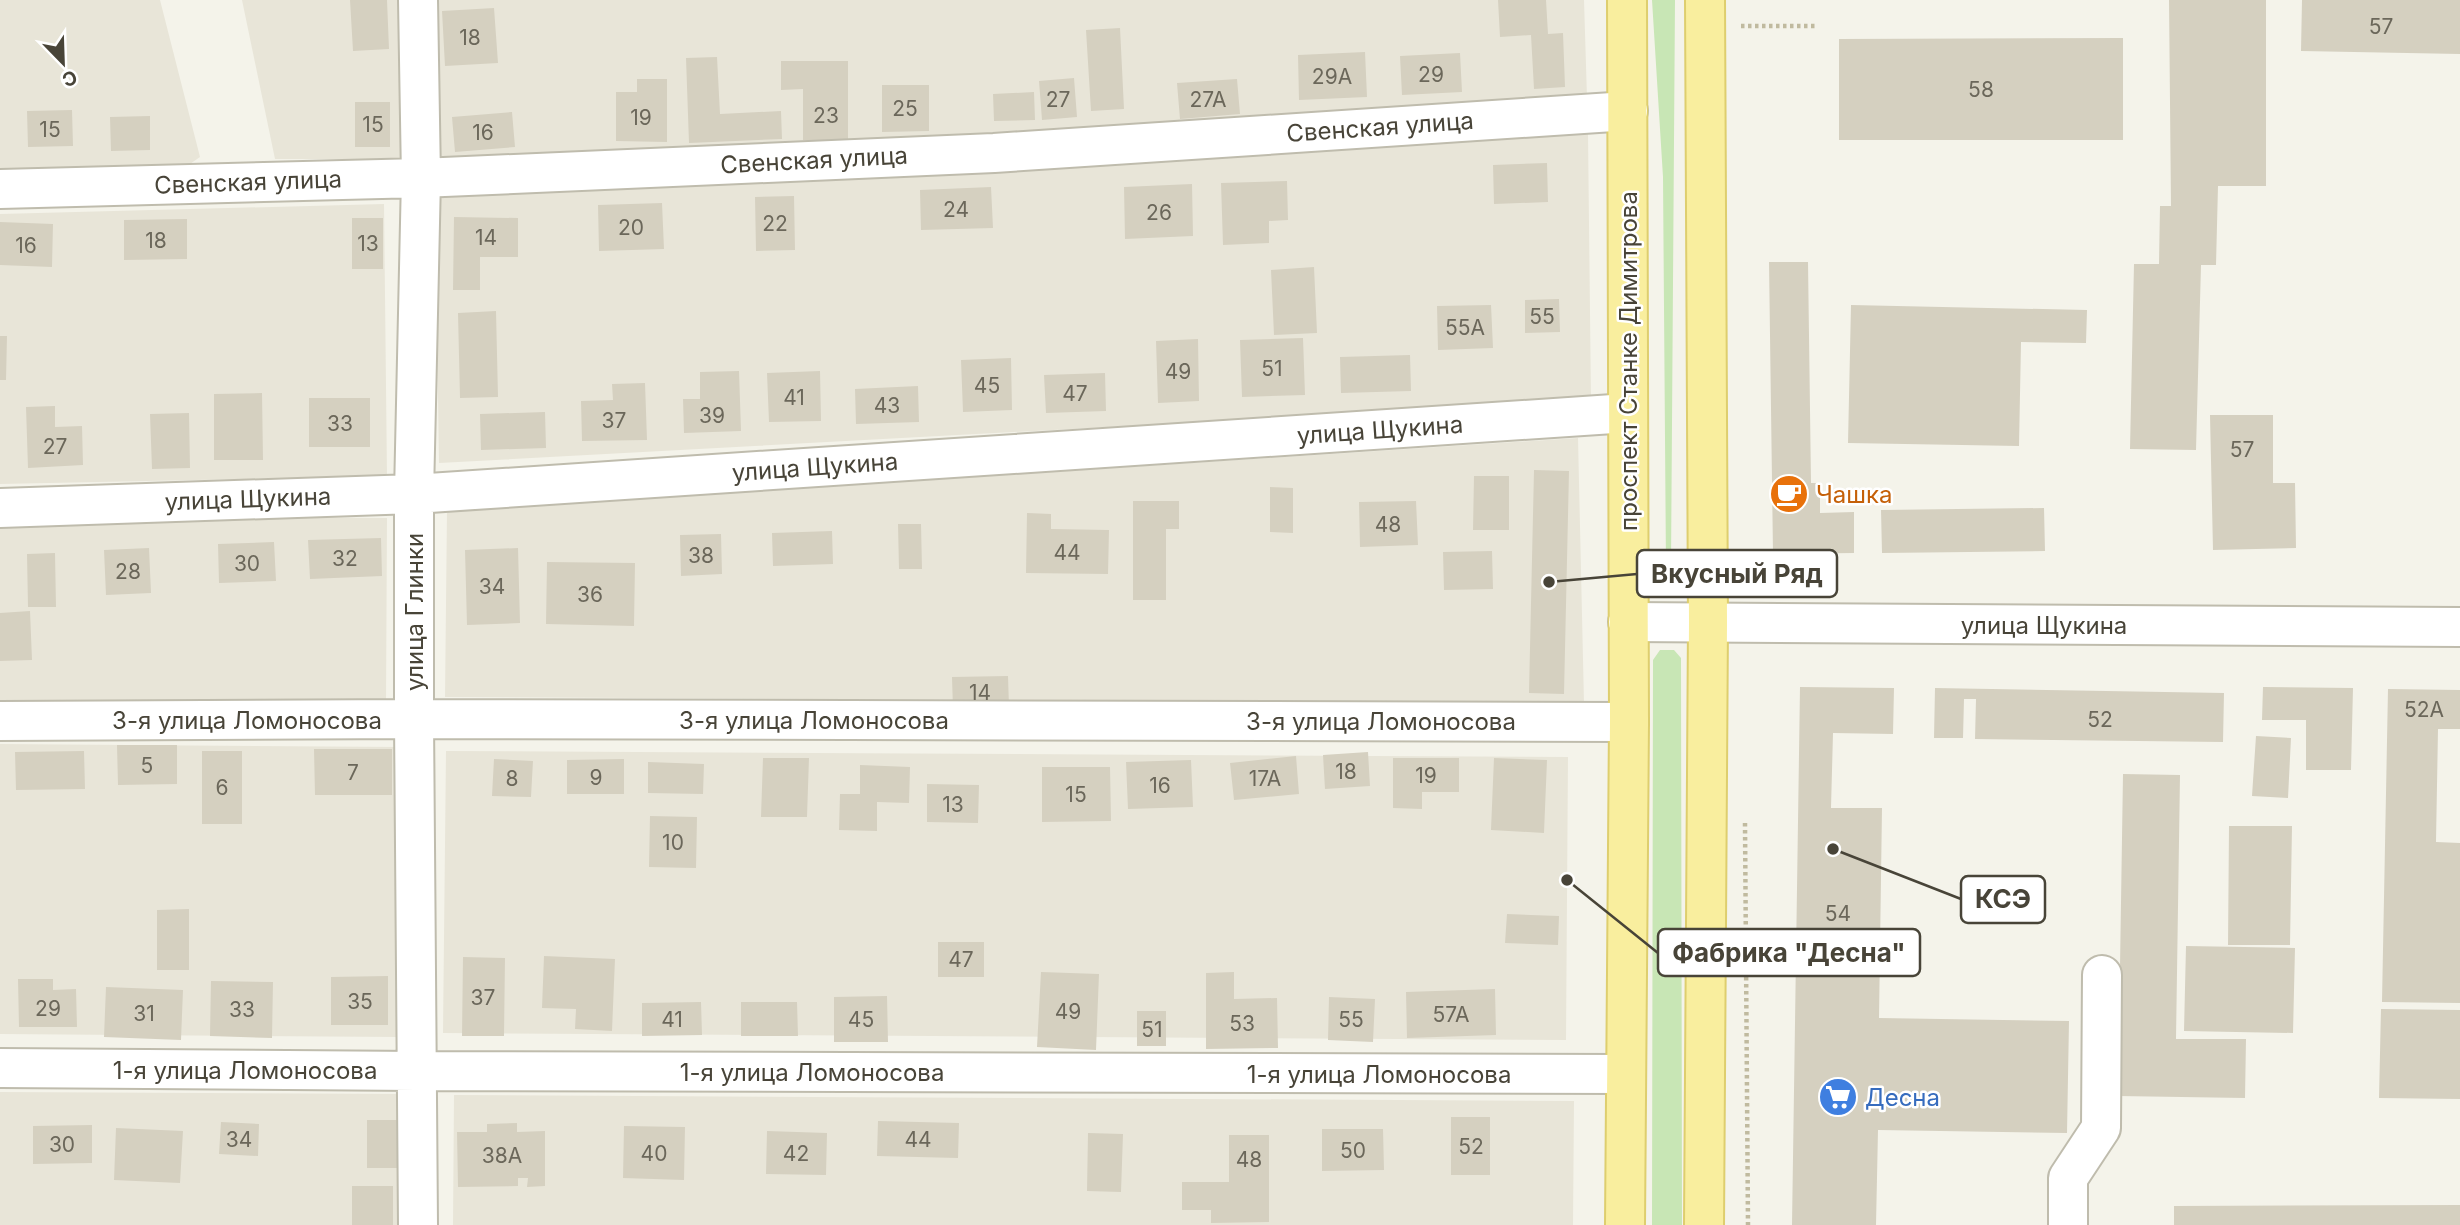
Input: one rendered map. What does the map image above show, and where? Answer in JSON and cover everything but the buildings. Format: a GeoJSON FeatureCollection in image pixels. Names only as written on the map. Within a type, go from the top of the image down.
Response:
{"type":"FeatureCollection","features":[{"type":"Feature","properties":{"kind":"main road","name":"проспект Станке Димитрова"},"geometry":{"type":"LineString","coordinates":[[1625,1225],[1629,722],[1627,0]]}},
{"type":"Feature","properties":{"kind":"main road"},"geometry":{"type":"LineString","coordinates":[[1704,1225],[1708,622],[1705,0]]}},
{"type":"Feature","properties":{"kind":"street","name":"улица Глинки"},"geometry":{"type":"LineString","coordinates":[[418,0],[421,178],[414,494],[418,1225]]}},
{"type":"Feature","properties":{"kind":"street","name":"Свенская улица"},"geometry":{"type":"LineString","coordinates":[[0,189],[421,178],[994,153],[1628,111]]}},
{"type":"Feature","properties":{"kind":"street","name":"улица Щукина"},"geometry":{"type":"LineString","coordinates":[[0,508],[414,494],[1628,413]]}},
{"type":"Feature","properties":{"kind":"street","name":"улица Щукина"},"geometry":{"type":"LineString","coordinates":[[1628,622],[2460,627]]}},
{"type":"Feature","properties":{"kind":"street","name":"3-я улица Ломоносова"},"geometry":{"type":"LineString","coordinates":[[0,721],[414,719],[1629,722]]}},
{"type":"Feature","properties":{"kind":"street"},"geometry":{"type":"LineString","coordinates":[[2068,1225],[2068,1178],[2101,1128],[2102,975]]}},
{"type":"Feature","properties":{"kind":"street","name":"1-я улица Ломоносова"},"geometry":{"type":"LineString","coordinates":[[0,1068],[1625,1074]]}},
{"type":"Feature","properties":{"kind":"path"},"geometry":{"type":"LineString","coordinates":[[1741,26],[1816,26]]}},
{"type":"Feature","properties":{"kind":"shaded area"},"geometry":{"type":"Polygon","coordinates":[[[0,0],[160,0],[200,157],[187,166],[0,171],[0,0]]]}},
{"type":"Feature","properties":{"kind":"shaded area"},"geometry":{"type":"Polygon","coordinates":[[[242,0],[399,0],[405,159],[275,159],[242,0]]]}},
{"type":"Feature","properties":{"kind":"shaded area"},"geometry":{"type":"Polygon","coordinates":[[[429,0],[1584,0],[1587,98],[434,166],[429,0]]]}},
{"type":"Feature","properties":{"kind":"shaded area"},"geometry":{"type":"Polygon","coordinates":[[[1588,134],[1591,401],[439,463],[435,193],[1588,134]]]}},
{"type":"Feature","properties":{"kind":"shaded area"},"geometry":{"type":"Polygon","coordinates":[[[384,204],[387,476],[0,484],[0,214],[384,204]]]}},
{"type":"Feature","properties":{"kind":"shaded area"},"geometry":{"type":"Polygon","coordinates":[[[1578,438],[1584,703],[445,697],[447,511],[1578,438]]]}},
{"type":"Feature","properties":{"kind":"shaded area"},"geometry":{"type":"Polygon","coordinates":[[[0,516],[387,518],[386,702],[0,700],[0,516]]]}},
{"type":"Feature","properties":{"kind":"shaded area"},"geometry":{"type":"Polygon","coordinates":[[[0,744],[401,747],[399,1037],[0,1034],[0,744]]]}},
{"type":"Feature","properties":{"kind":"shaded area"},"geometry":{"type":"Polygon","coordinates":[[[446,751],[1568,757],[1566,1040],[443,1033],[446,751]]]}},
{"type":"Feature","properties":{"kind":"shaded area"},"geometry":{"type":"Polygon","coordinates":[[[0,1092],[401,1094],[400,1225],[0,1225],[0,1092]]]}},
{"type":"Feature","properties":{"kind":"shaded area"},"geometry":{"type":"Polygon","coordinates":[[[454,1095],[1574,1101],[1573,1225],[453,1225],[454,1095]]]}},
{"type":"Feature","properties":{"kind":"green space"},"geometry":{"type":"Polygon","coordinates":[[[1652,0],[1675,0],[1671,565],[1666,568],[1663,177],[1652,0]]]}},
{"type":"Feature","properties":{"kind":"green space"},"geometry":{"type":"Polygon","coordinates":[[[1660,650],[1674,650],[1681,658],[1682,1225],[1652,1225],[1653,660],[1660,650]]]}},
{"type":"Feature","properties":{"kind":"place","name":"Чашка"},"geometry":{"type":"Point","coordinates":[1789,494]}},
{"type":"Feature","properties":{"kind":"place","name":"Вкусный Ряд"},"geometry":{"type":"Point","coordinates":[1549,582]}},
{"type":"Feature","properties":{"kind":"place","name":"КСЭ"},"geometry":{"type":"Point","coordinates":[1833,849]}},
{"type":"Feature","properties":{"kind":"place","name":"Фабрика \"Десна\""},"geometry":{"type":"Point","coordinates":[1567,880]}},
{"type":"Feature","properties":{"kind":"place","name":"Десна"},"geometry":{"type":"Point","coordinates":[1838,1097]}}]}
